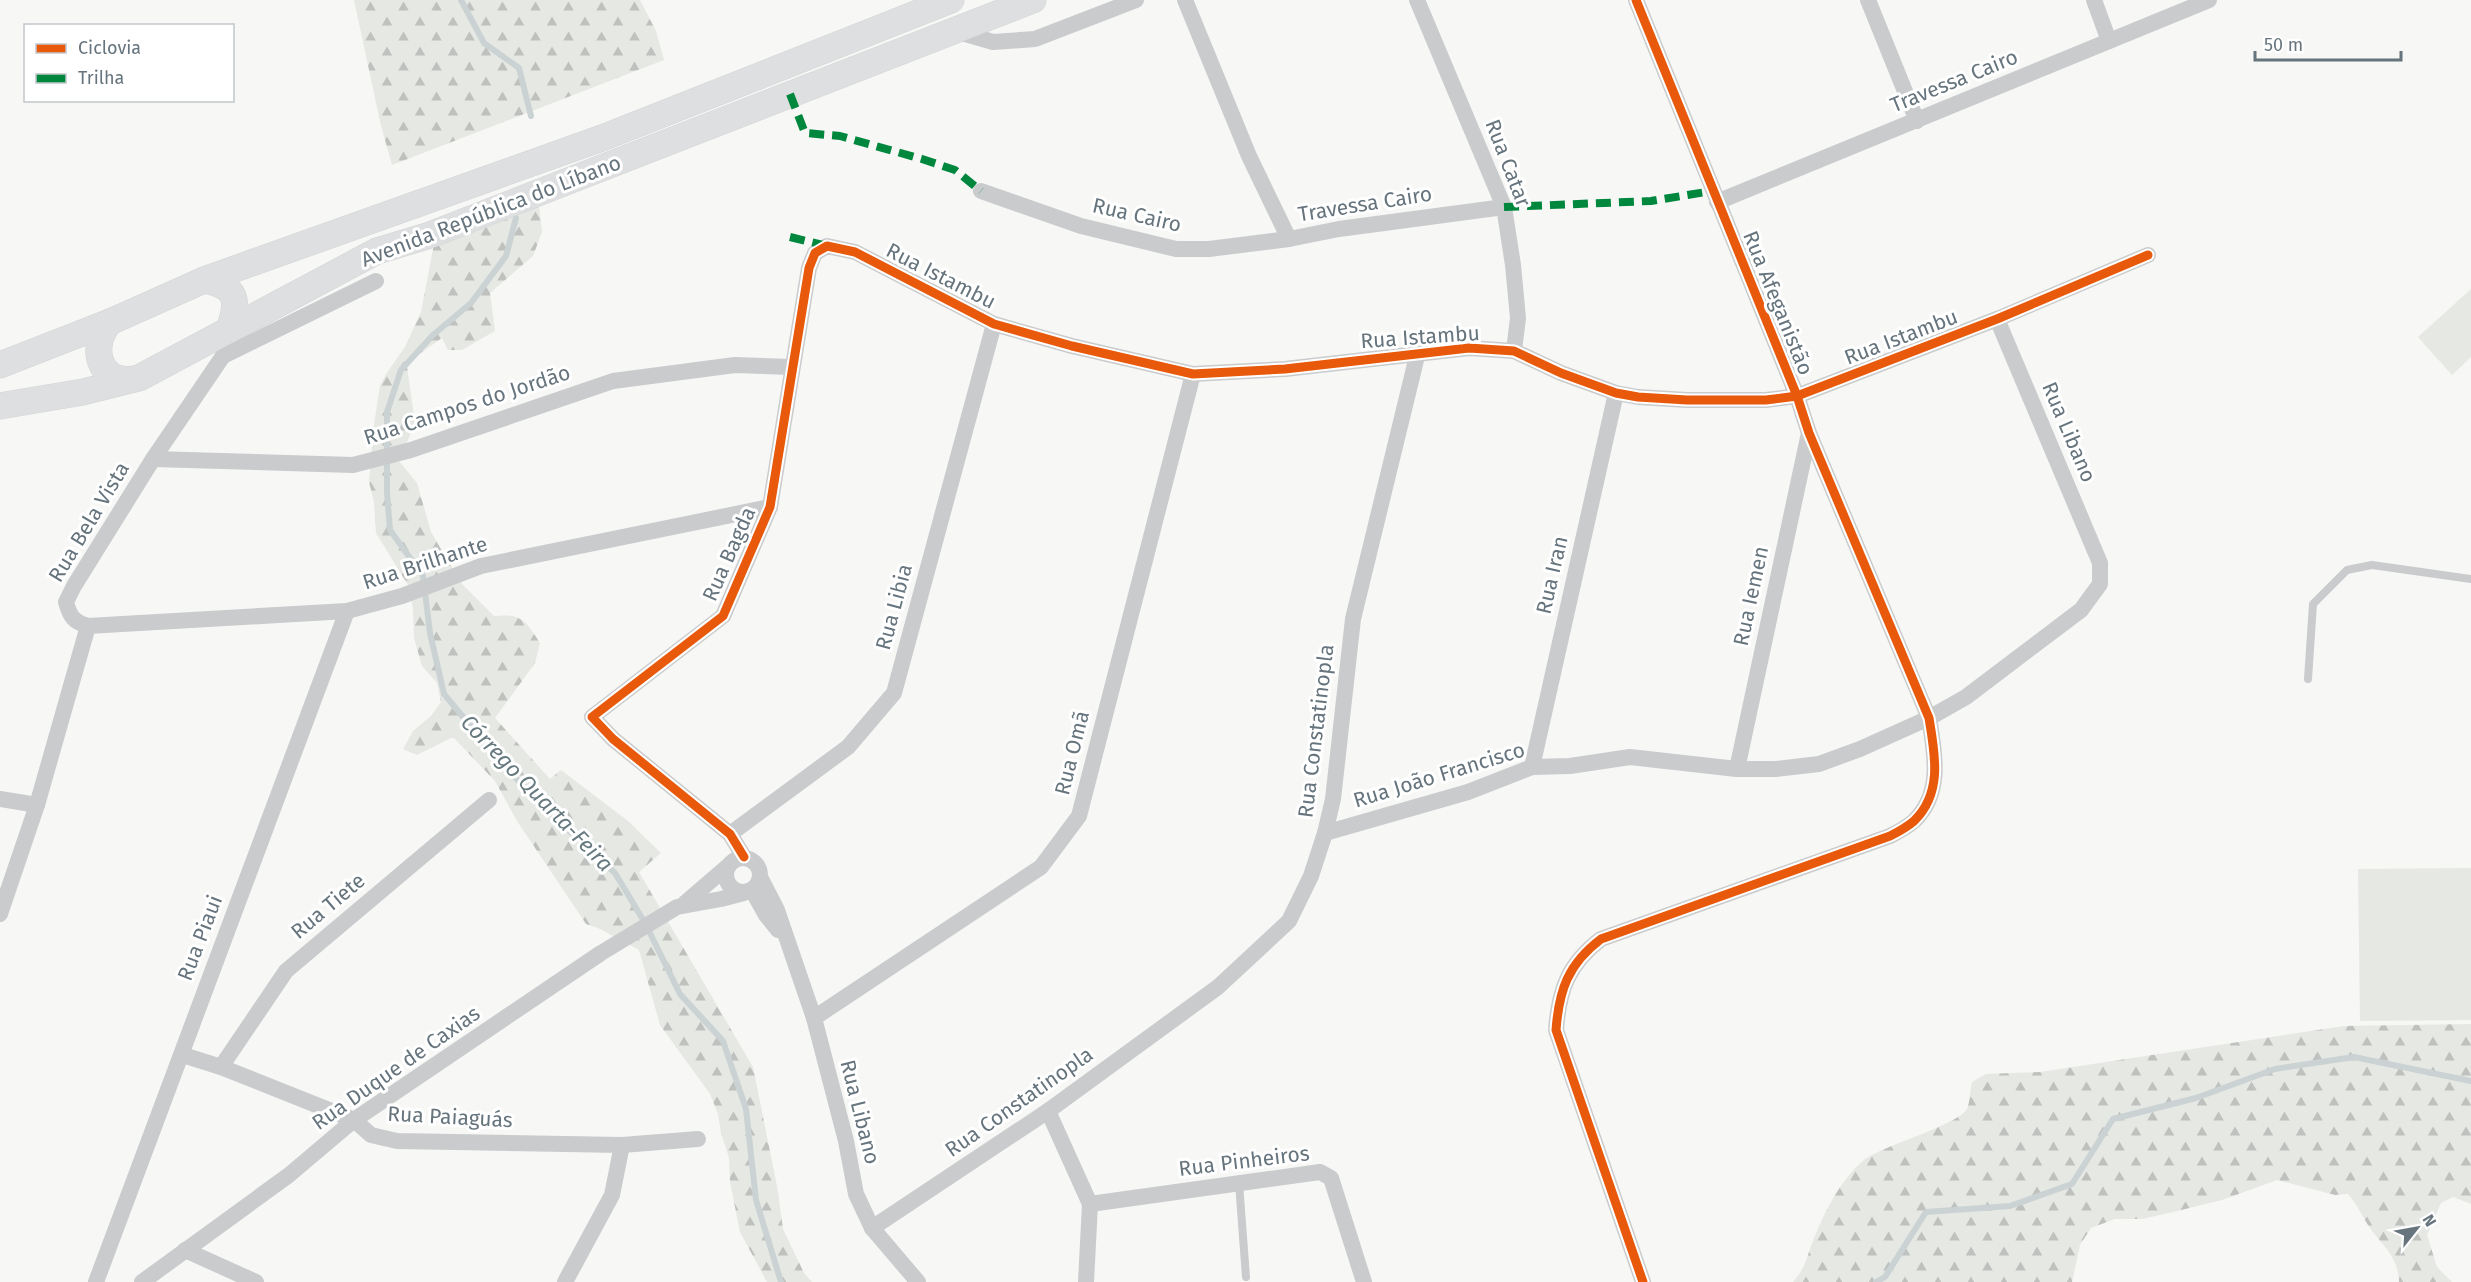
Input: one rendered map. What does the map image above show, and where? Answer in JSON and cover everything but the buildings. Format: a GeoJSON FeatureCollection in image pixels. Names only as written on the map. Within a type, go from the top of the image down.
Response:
{"type":"FeatureCollection","features":[{"type":"Feature","properties":{"kind":"main road","name":"Avenida República do Líbano"},"geometry":{"type":"LineString","coordinates":[[0,365],[110,322],[204,280],[602,138],[951,0]]}},
{"type":"Feature","properties":{"kind":"main road","name":"Avenida República do Líbano"},"geometry":{"type":"LineString","coordinates":[[0,406],[83,392],[139,378],[377,251],[427,237],[1034,0]]}},
{"type":"Feature","properties":{"kind":"main road"},"geometry":{"type":"LineString","coordinates":[[204,280],[222,285],[235,300],[237,306],[230,330]]}},
{"type":"Feature","properties":{"kind":"main road"},"geometry":{"type":"LineString","coordinates":[[110,322],[104,329],[99,342],[99,353],[106,370],[117,379],[139,378]]}},
{"type":"Feature","properties":{"kind":"street"},"geometry":{"type":"LineString","coordinates":[[954,31],[993,42],[1035,39],[1136,0]]}},
{"type":"Feature","properties":{"kind":"street","name":"Travessa Cairo"},"geometry":{"type":"LineString","coordinates":[[1185,0],[1249,156],[1289,238],[1504,207]]}},
{"type":"Feature","properties":{"kind":"street","name":"Rua Catar"},"geometry":{"type":"LineString","coordinates":[[1417,0],[1504,207],[1518,318],[1514,351]]}},
{"type":"Feature","properties":{"kind":"street","name":"Rua Afeganistão"},"geometry":{"type":"LineString","coordinates":[[1636,0],[1716,202],[1797,396],[1809,433],[1929,718],[1934,746],[1933,792],[1925,808],[1912,823],[1890,836],[1601,939],[1575,963],[1565,983],[1558,1007],[1556,1030],[1643,1282]]}},
{"type":"Feature","properties":{"kind":"street"},"geometry":{"type":"LineString","coordinates":[[1868,0],[1917,121]]}},
{"type":"Feature","properties":{"kind":"street"},"geometry":{"type":"LineString","coordinates":[[2094,0],[2109,41]]}},
{"type":"Feature","properties":{"kind":"street","name":"Travessa Cairo"},"geometry":{"type":"LineString","coordinates":[[1716,202],[2209,0]]}},
{"type":"Feature","properties":{"kind":"street","name":"Rua Cairo"},"geometry":{"type":"LineString","coordinates":[[981,191],[1081,226],[1176,249],[1209,249],[1289,238]]}},
{"type":"Feature","properties":{"kind":"street","name":"Rua Istambu"},"geometry":{"type":"LineString","coordinates":[[827,246],[855,252],[994,324],[1072,346],[1193,374],[1285,369],[1418,352],[1469,348],[1514,351],[1561,374],[1616,393],[1687,400],[1766,400],[1797,396],[1997,319],[2148,255]]}},
{"type":"Feature","properties":{"kind":"street","name":"Rua Bagda"},"geometry":{"type":"LineString","coordinates":[[730,834],[613,739],[592,717],[723,616],[770,507],[791,367],[811,260],[815,253],[827,246]]}},
{"type":"Feature","properties":{"kind":"street"},"geometry":{"type":"LineString","coordinates":[[223,356],[376,281]]}},
{"type":"Feature","properties":{"kind":"street","name":"Rua Libano"},"geometry":{"type":"LineString","coordinates":[[1997,319],[2100,563]]}},
{"type":"Feature","properties":{"kind":"street","name":"Rua Libia"},"geometry":{"type":"LineString","coordinates":[[730,834],[848,747],[894,693],[994,324]]}},
{"type":"Feature","properties":{"kind":"street","name":"Rua Bela Vista"},"geometry":{"type":"LineString","coordinates":[[88,626],[78,623],[70,616],[66,602],[153,459],[223,356],[230,330]]}},
{"type":"Feature","properties":{"kind":"street","name":"Rua Constatinopla"},"geometry":{"type":"LineString","coordinates":[[872,1228],[1048,1111],[1218,987],[1289,921],[1311,876],[1333,799],[1353,619],[1418,352]]}},
{"type":"Feature","properties":{"kind":"street","name":"Rua Campos do Jordão"},"geometry":{"type":"LineString","coordinates":[[153,459],[353,465],[411,450],[613,381],[735,365],[791,367]]}},
{"type":"Feature","properties":{"kind":"street","name":"Rua Omã"},"geometry":{"type":"LineString","coordinates":[[814,1018],[1041,867],[1079,816],[1193,374]]}},
{"type":"Feature","properties":{"kind":"street","name":"Rua Iran"},"geometry":{"type":"LineString","coordinates":[[1532,767],[1616,393]]}},
{"type":"Feature","properties":{"kind":"street","name":"Rua Iemen"},"geometry":{"type":"LineString","coordinates":[[1737,769],[1809,433]]}},
{"type":"Feature","properties":{"kind":"street","name":"Rua Brilhante"},"geometry":{"type":"LineString","coordinates":[[88,626],[347,611],[402,596],[481,566],[770,507]]}},
{"type":"Feature","properties":{"kind":"street","name":"Rua João Francisco"},"geometry":{"type":"LineString","coordinates":[[1325,833],[1468,792],[1532,767],[1570,766],[1630,757],[1737,769],[1776,769],[1818,764],[1929,718],[1966,697],[2081,610],[2100,584],[2100,563]]}},
{"type":"Feature","properties":{"kind":"street","name":"Rua Piaui"},"geometry":{"type":"LineString","coordinates":[[96,1282],[183,1055],[205,989],[347,611]]}},
{"type":"Feature","properties":{"kind":"street"},"geometry":{"type":"LineString","coordinates":[[0,914],[37,805],[88,626]]}},
{"type":"Feature","properties":{"kind":"street"},"geometry":{"type":"LineString","coordinates":[[0,800],[37,805]]}},
{"type":"Feature","properties":{"kind":"street","name":"Rua Tiete"},"geometry":{"type":"LineString","coordinates":[[221,1067],[286,971],[489,800]]}},
{"type":"Feature","properties":{"kind":"street","name":"Rua Libano"},"geometry":{"type":"LineString","coordinates":[[730,834],[744,857],[758,864],[752,887],[766,915],[785,938],[814,1018],[846,1141],[856,1194],[872,1228],[918,1282]]}},
{"type":"Feature","properties":{"kind":"street"},"geometry":{"type":"LineString","coordinates":[[728,866],[732,861],[744,857]]}},
{"type":"Feature","properties":{"kind":"street","name":"Rua Libano"},"geometry":{"type":"LineString","coordinates":[[728,866],[727,880],[736,891],[752,887]]}},
{"type":"Feature","properties":{"kind":"street","name":"Rua Duque de Caxias"},"geometry":{"type":"LineString","coordinates":[[142,1282],[290,1175],[354,1120],[633,933],[684,904],[728,866]]}},
{"type":"Feature","properties":{"kind":"street","name":"Rua Duque de Caxias"},"geometry":{"type":"LineString","coordinates":[[684,904],[721,899],[752,887]]}},
{"type":"Feature","properties":{"kind":"street","name":"Rua Paiaguás"},"geometry":{"type":"LineString","coordinates":[[183,1055],[221,1067],[354,1120],[371,1135],[397,1141],[622,1145],[698,1139]]}},
{"type":"Feature","properties":{"kind":"street"},"geometry":{"type":"LineString","coordinates":[[1048,1111],[1090,1204],[1086,1282]]}},
{"type":"Feature","properties":{"kind":"street"},"geometry":{"type":"LineString","coordinates":[[564,1282],[612,1195],[622,1145]]}},
{"type":"Feature","properties":{"kind":"street","name":"Rua Pinheiros"},"geometry":{"type":"LineString","coordinates":[[1090,1204],[1320,1172],[1331,1178],[1364,1282]]}},
{"type":"Feature","properties":{"kind":"street"},"geometry":{"type":"LineString","coordinates":[[185,1250],[256,1282]]}},
{"type":"Feature","properties":{"kind":"lane"},"geometry":{"type":"LineString","coordinates":[[2308,679],[2313,604],[2347,570],[2372,565],[2471,579]]}},
{"type":"Feature","properties":{"kind":"lane"},"geometry":{"type":"LineString","coordinates":[[1239,1183],[1246,1277]]}},
{"type":"Feature","properties":{"kind":"green space"},"geometry":{"type":"Polygon","coordinates":[[[354,0],[640,0],[656,31],[664,60],[392,165],[381,126],[354,0]]]}},
{"type":"Feature","properties":{"kind":"green space"},"geometry":{"type":"Polygon","coordinates":[[[538,196],[542,232],[533,256],[490,293],[495,331],[462,350],[448,350],[442,338],[407,366],[415,423],[399,461],[417,483],[431,532],[462,584],[494,616],[511,616],[522,620],[540,643],[535,663],[495,718],[550,779],[561,770],[628,821],[661,853],[639,872],[753,1067],[777,1186],[783,1229],[804,1273],[812,1282],[767,1282],[740,1232],[730,1182],[729,1158],[718,1114],[710,1094],[660,1025],[639,950],[586,924],[517,821],[495,781],[453,737],[417,755],[403,749],[413,731],[431,716],[441,702],[437,683],[422,666],[414,638],[413,609],[408,585],[376,533],[374,502],[369,482],[373,431],[380,386],[405,347],[421,312],[435,239],[538,196]]]}},
{"type":"Feature","properties":{"kind":"green space"},"geometry":{"type":"Polygon","coordinates":[[[2471,289],[2471,357],[2452,375],[2418,337],[2471,289]]]}},
{"type":"Feature","properties":{"kind":"green space"},"geometry":{"type":"Polygon","coordinates":[[[2471,868],[2471,1020],[2360,1021],[2358,869],[2471,868]]]}},
{"type":"Feature","properties":{"kind":"green space"},"geometry":{"type":"Polygon","coordinates":[[[2471,1024],[2471,1204],[2453,1197],[2441,1203],[2427,1235],[2437,1267],[2452,1282],[2399,1282],[2396,1265],[2388,1251],[2348,1194],[2335,1195],[2277,1180],[2222,1200],[2142,1219],[2115,1219],[2091,1228],[2080,1245],[2072,1282],[1793,1282],[1803,1267],[1828,1208],[1840,1187],[1855,1168],[1874,1154],[1950,1122],[1961,1115],[1968,1106],[1972,1082],[1986,1074],[2040,1072],[2344,1026],[2471,1024]]]}},
{"type":"Feature","properties":{"kind":"waterway","name":"Córrego Quarta-Feira"},"geometry":{"type":"LineString","coordinates":[[461,0],[484,43],[519,68],[531,116]]}},
{"type":"Feature","properties":{"kind":"waterway","name":"Córrego Quarta-Feira"},"geometry":{"type":"LineString","coordinates":[[516,218],[506,256],[471,303],[433,335],[401,370],[387,412],[387,493],[390,530],[423,576],[430,633],[444,694],[503,765],[547,810],[615,873],[645,923],[680,994],[723,1041],[746,1109],[756,1200],[781,1282]]}},
{"type":"Feature","properties":{"kind":"waterway","name":"Córrego Quarta-Feira"},"geometry":{"type":"LineString","coordinates":[[1876,1282],[1885,1277],[1926,1212],[2010,1206],[2072,1184],[2113,1119],[2196,1098],[2275,1069],[2354,1057],[2471,1081]]}},
{"type":"Feature","properties":{"kind":"marked path"},"geometry":{"type":"LineString","coordinates":[[790,94],[805,133],[840,136],[922,159],[955,170],[981,191]]}},
{"type":"Feature","properties":{"kind":"marked path"},"geometry":{"type":"LineString","coordinates":[[1504,207],[1651,201],[1712,191]]}},
{"type":"Feature","properties":{"kind":"marked path"},"geometry":{"type":"LineString","coordinates":[[790,237],[827,246]]}},
{"type":"Feature","properties":{"kind":"cycle path"},"geometry":{"type":"LineString","coordinates":[[1636,0],[1797,396],[1809,433],[1929,718],[1935,759],[1933,786],[1923,810],[1914,821],[1896,833],[1601,939],[1580,958],[1573,968],[1563,990],[1556,1030],[1643,1282]]}},
{"type":"Feature","properties":{"kind":"cycle path"},"geometry":{"type":"LineString","coordinates":[[744,857],[730,834],[613,739],[592,717],[723,616],[770,507],[809,268],[815,253],[827,246],[855,252],[994,324],[1072,346],[1193,374],[1285,369],[1469,348],[1514,351],[1561,373],[1616,393],[1638,397],[1687,400],[1766,400],[1797,396],[1997,319],[2148,255]]}}]}
